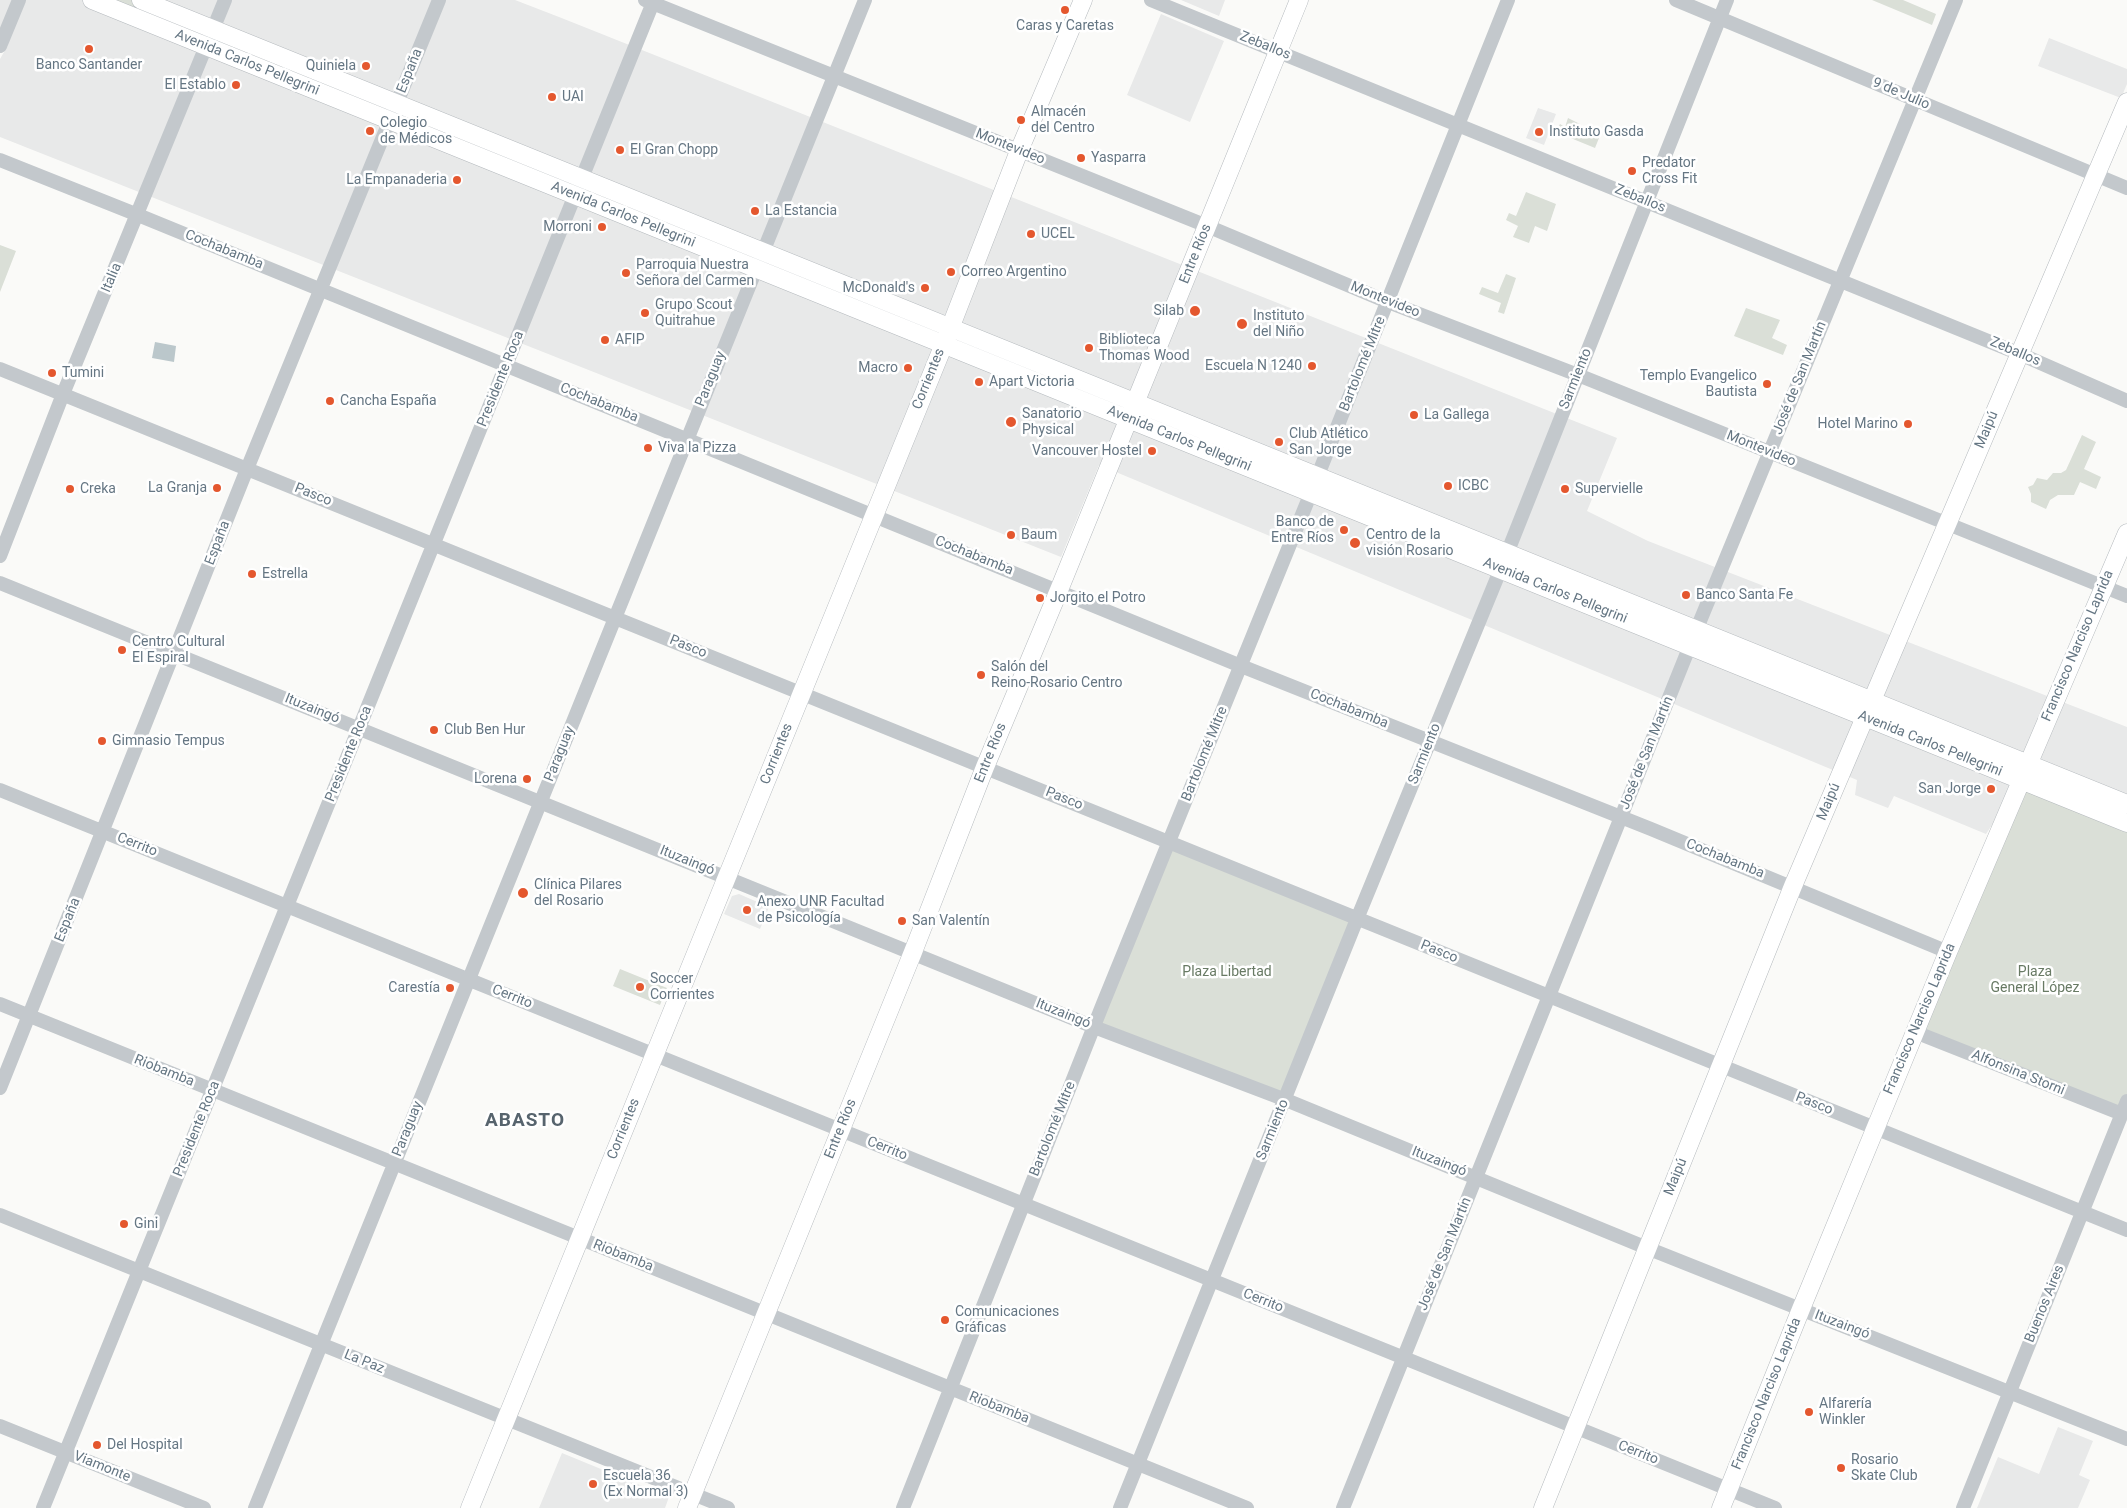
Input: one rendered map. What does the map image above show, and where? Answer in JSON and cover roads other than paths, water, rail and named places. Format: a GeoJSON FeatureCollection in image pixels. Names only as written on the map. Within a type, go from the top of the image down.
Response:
{"type":"FeatureCollection","features":[{"type":"Feature","properties":{"kind":"main road","name":"Avenida Carlos Pellegrini"},"geometry":{"type":"LineString","coordinates":[[92,0],[2127,823]]}},
{"type":"Feature","properties":{"kind":"main road","name":"Avenida Carlos Pellegrini"},"geometry":{"type":"LineString","coordinates":[[141,0],[2127,804]]}},
{"type":"Feature","properties":{"kind":"main road","name":"Corrientes"},"geometry":{"type":"LineString","coordinates":[[470,1508],[944,344],[1019,151],[1083,0]]}},
{"type":"Feature","properties":{"kind":"main road","name":"Entre Ríos"},"geometry":{"type":"LineString","coordinates":[[690,1501],[913,952],[985,768],[1299,0]]}},
{"type":"Feature","properties":{"kind":"main road","name":"Maipú"},"geometry":{"type":"LineString","coordinates":[[1543,1508],[1793,886],[2127,102]]}},
{"type":"Feature","properties":{"kind":"main road","name":"Francisco Narciso Laprida"},"geometry":{"type":"LineString","coordinates":[[1721,1508],[1800,1309],[1948,952],[2127,533]]}},
{"type":"Feature","properties":{"kind":"street"},"geometry":{"type":"LineString","coordinates":[[0,46],[19,0]]}},
{"type":"Feature","properties":{"kind":"street","name":"Italia"},"geometry":{"type":"LineString","coordinates":[[0,556],[63,394],[225,0]]}},
{"type":"Feature","properties":{"kind":"street","name":"España"},"geometry":{"type":"LineString","coordinates":[[0,1088],[247,469],[322,290],[439,0]]}},
{"type":"Feature","properties":{"kind":"street","name":"Paraguay"},"geometry":{"type":"LineString","coordinates":[[255,1508],[865,0]]}},
{"type":"Feature","properties":{"kind":"street","name":"Zeballos"},"geometry":{"type":"LineString","coordinates":[[1151,0],[2020,354],[2127,401]]}},
{"type":"Feature","properties":{"kind":"street","name":"Bartolomé Mitre"},"geometry":{"type":"LineString","coordinates":[[903,1508],[1168,842],[1318,476],[1508,0]]}},
{"type":"Feature","properties":{"kind":"street","name":"9 de Julio"},"geometry":{"type":"LineString","coordinates":[[1676,0],[2127,188]]}},
{"type":"Feature","properties":{"kind":"street","name":"Sarmiento"},"geometry":{"type":"LineString","coordinates":[[1120,1508],[1286,1100],[1357,919],[1507,553],[1728,0]]}},
{"type":"Feature","properties":{"kind":"street","name":"José de San Martín"},"geometry":{"type":"LineString","coordinates":[[1343,1508],[1690,646],[1956,0]]}},
{"type":"Feature","properties":{"kind":"street","name":"Montevideo"},"geometry":{"type":"LineString","coordinates":[[650,1],[1207,226],[1388,302],[1578,375],[2127,596]]}},
{"type":"Feature","properties":{"kind":"street","name":"Presidente Roca"},"geometry":{"type":"LineString","coordinates":[[44,1508],[582,178],[650,1]]}},
{"type":"Feature","properties":{"kind":"street","name":"Cochabamba"},"geometry":{"type":"LineString","coordinates":[[0,160],[687,438],[1241,666],[1793,886],[1948,952]]}},
{"type":"Feature","properties":{"kind":"street","name":"Pasco"},"geometry":{"type":"LineString","coordinates":[[0,369],[2127,1230]]}},
{"type":"Feature","properties":{"kind":"street","name":"Ituzaingó"},"geometry":{"type":"LineString","coordinates":[[0,583],[1094,1027],[1286,1100],[1476,1176],[1647,1248],[2127,1439]]}},
{"type":"Feature","properties":{"kind":"street","name":"Cerrito"},"geometry":{"type":"LineString","coordinates":[[0,790],[1775,1508]]}},
{"type":"Feature","properties":{"kind":"street","name":"Riobamba"},"geometry":{"type":"LineString","coordinates":[[0,1004],[1247,1508]]}},
{"type":"Feature","properties":{"kind":"street","name":"Alfonsina Storni"},"geometry":{"type":"LineString","coordinates":[[1915,1032],[2122,1114]]}},
{"type":"Feature","properties":{"kind":"street","name":"Buenos Aires"},"geometry":{"type":"LineString","coordinates":[[1963,1508],[2127,1101]]}},
{"type":"Feature","properties":{"kind":"street","name":"La Paz"},"geometry":{"type":"LineString","coordinates":[[0,1215],[506,1419],[690,1501],[728,1508]]}},
{"type":"Feature","properties":{"kind":"street","name":"Viamonte"},"geometry":{"type":"LineString","coordinates":[[0,1426],[204,1508]]}},
{"type":"Feature","properties":{"kind":"place","name":"Caras y Caretas"},"geometry":{"type":"Point","coordinates":[1065,10]}},
{"type":"Feature","properties":{"kind":"place","name":"Banco Santander"},"geometry":{"type":"Point","coordinates":[89,49]}},
{"type":"Feature","properties":{"kind":"place","name":"Quiniela"},"geometry":{"type":"Point","coordinates":[366,66]}},
{"type":"Feature","properties":{"kind":"place","name":"El Establo"},"geometry":{"type":"Point","coordinates":[236,85]}},
{"type":"Feature","properties":{"kind":"place","name":"UAI"},"geometry":{"type":"Point","coordinates":[552,97]}},
{"type":"Feature","properties":{"kind":"place","name":"Almacén del Centro"},"geometry":{"type":"Point","coordinates":[1021,120]}},
{"type":"Feature","properties":{"kind":"place","name":"Colegio de Médicos"},"geometry":{"type":"Point","coordinates":[370,131]}},
{"type":"Feature","properties":{"kind":"place","name":"Instituto Gasda"},"geometry":{"type":"Point","coordinates":[1539,132]}},
{"type":"Feature","properties":{"kind":"place","name":"El Gran Chopp"},"geometry":{"type":"Point","coordinates":[620,150]}},
{"type":"Feature","properties":{"kind":"place","name":"Yasparra"},"geometry":{"type":"Point","coordinates":[1081,158]}},
{"type":"Feature","properties":{"kind":"place","name":"Predator Cross Fit"},"geometry":{"type":"Point","coordinates":[1632,171]}},
{"type":"Feature","properties":{"kind":"place","name":"La Empanaderia"},"geometry":{"type":"Point","coordinates":[457,180]}},
{"type":"Feature","properties":{"kind":"place","name":"La Estancia"},"geometry":{"type":"Point","coordinates":[755,211]}},
{"type":"Feature","properties":{"kind":"place","name":"Morroni"},"geometry":{"type":"Point","coordinates":[602,227]}},
{"type":"Feature","properties":{"kind":"place","name":"UCEL"},"geometry":{"type":"Point","coordinates":[1031,234]}},
{"type":"Feature","properties":{"kind":"place","name":"Correo Argentino"},"geometry":{"type":"Point","coordinates":[951,272]}},
{"type":"Feature","properties":{"kind":"place","name":"Parroquia Nuestra Señora del Carmen"},"geometry":{"type":"Point","coordinates":[626,273]}},
{"type":"Feature","properties":{"kind":"place","name":"McDonald's"},"geometry":{"type":"Point","coordinates":[925,288]}},
{"type":"Feature","properties":{"kind":"place","name":"Silab"},"geometry":{"type":"Point","coordinates":[1195,311]}},
{"type":"Feature","properties":{"kind":"place","name":"Grupo Scout Quitrahue"},"geometry":{"type":"Point","coordinates":[645,313]}},
{"type":"Feature","properties":{"kind":"place","name":"Instituto del Niño"},"geometry":{"type":"Point","coordinates":[1242,324]}},
{"type":"Feature","properties":{"kind":"place","name":"AFIP"},"geometry":{"type":"Point","coordinates":[605,340]}},
{"type":"Feature","properties":{"kind":"place","name":"Biblioteca Thomas Wood"},"geometry":{"type":"Point","coordinates":[1089,348]}},
{"type":"Feature","properties":{"kind":"place","name":"Escuela N 1240"},"geometry":{"type":"Point","coordinates":[1312,366]}},
{"type":"Feature","properties":{"kind":"place","name":"Macro"},"geometry":{"type":"Point","coordinates":[908,368]}},
{"type":"Feature","properties":{"kind":"place","name":"Tumini"},"geometry":{"type":"Point","coordinates":[52,373]}},
{"type":"Feature","properties":{"kind":"place","name":"Apart Victoria"},"geometry":{"type":"Point","coordinates":[979,382]}},
{"type":"Feature","properties":{"kind":"place","name":"Templo Evangelico Bautista"},"geometry":{"type":"Point","coordinates":[1767,384]}},
{"type":"Feature","properties":{"kind":"place","name":"Cancha España"},"geometry":{"type":"Point","coordinates":[330,401]}},
{"type":"Feature","properties":{"kind":"place","name":"La Gallega"},"geometry":{"type":"Point","coordinates":[1414,415]}},
{"type":"Feature","properties":{"kind":"place","name":"Sanatorio Physical"},"geometry":{"type":"Point","coordinates":[1011,422]}},
{"type":"Feature","properties":{"kind":"place","name":"Hotel Marino"},"geometry":{"type":"Point","coordinates":[1908,424]}},
{"type":"Feature","properties":{"kind":"place","name":"Club Atlético San Jorge"},"geometry":{"type":"Point","coordinates":[1279,442]}},
{"type":"Feature","properties":{"kind":"place","name":"Viva la Pizza"},"geometry":{"type":"Point","coordinates":[648,448]}},
{"type":"Feature","properties":{"kind":"place","name":"Vancouver Hostel"},"geometry":{"type":"Point","coordinates":[1152,451]}},
{"type":"Feature","properties":{"kind":"place","name":"ICBC"},"geometry":{"type":"Point","coordinates":[1448,486]}},
{"type":"Feature","properties":{"kind":"place","name":"La Granja"},"geometry":{"type":"Point","coordinates":[217,488]}},
{"type":"Feature","properties":{"kind":"place","name":"Creka"},"geometry":{"type":"Point","coordinates":[70,489]}},
{"type":"Feature","properties":{"kind":"place","name":"Supervielle"},"geometry":{"type":"Point","coordinates":[1565,489]}},
{"type":"Feature","properties":{"kind":"place","name":"Banco de Entre Ríos"},"geometry":{"type":"Point","coordinates":[1344,530]}},
{"type":"Feature","properties":{"kind":"place","name":"Baum"},"geometry":{"type":"Point","coordinates":[1011,535]}},
{"type":"Feature","properties":{"kind":"place","name":"Centro de la visión Rosario"},"geometry":{"type":"Point","coordinates":[1355,543]}},
{"type":"Feature","properties":{"kind":"place","name":"Estrella"},"geometry":{"type":"Point","coordinates":[252,574]}},
{"type":"Feature","properties":{"kind":"place","name":"Banco Santa Fe"},"geometry":{"type":"Point","coordinates":[1686,595]}},
{"type":"Feature","properties":{"kind":"place","name":"Jorgito el Potro"},"geometry":{"type":"Point","coordinates":[1040,598]}},
{"type":"Feature","properties":{"kind":"place","name":"Centro Cultural El Espiral"},"geometry":{"type":"Point","coordinates":[122,650]}},
{"type":"Feature","properties":{"kind":"place","name":"Salón del Reino-Rosario Centro"},"geometry":{"type":"Point","coordinates":[981,675]}},
{"type":"Feature","properties":{"kind":"place","name":"Club Ben Hur"},"geometry":{"type":"Point","coordinates":[434,730]}},
{"type":"Feature","properties":{"kind":"place","name":"Gimnasio Tempus"},"geometry":{"type":"Point","coordinates":[102,741]}},
{"type":"Feature","properties":{"kind":"place","name":"Lorena"},"geometry":{"type":"Point","coordinates":[527,779]}},
{"type":"Feature","properties":{"kind":"place","name":"San Jorge"},"geometry":{"type":"Point","coordinates":[1991,789]}},
{"type":"Feature","properties":{"kind":"place","name":"Clínica Pilares del Rosario"},"geometry":{"type":"Point","coordinates":[523,893]}},
{"type":"Feature","properties":{"kind":"place","name":"Anexo UNR Facultad de Psicología"},"geometry":{"type":"Point","coordinates":[747,910]}},
{"type":"Feature","properties":{"kind":"place","name":"San Valentín"},"geometry":{"type":"Point","coordinates":[902,921]}},
{"type":"Feature","properties":{"kind":"place","name":"Soccer Corrientes"},"geometry":{"type":"Point","coordinates":[640,987]}},
{"type":"Feature","properties":{"kind":"place","name":"Carestía"},"geometry":{"type":"Point","coordinates":[450,988]}},
{"type":"Feature","properties":{"kind":"place","name":"Gini"},"geometry":{"type":"Point","coordinates":[124,1224]}},
{"type":"Feature","properties":{"kind":"place","name":"Comunicaciones Gráficas"},"geometry":{"type":"Point","coordinates":[945,1320]}},
{"type":"Feature","properties":{"kind":"place","name":"Alfarería Winkler"},"geometry":{"type":"Point","coordinates":[1809,1412]}},
{"type":"Feature","properties":{"kind":"place","name":"Del Hospital"},"geometry":{"type":"Point","coordinates":[97,1445]}},
{"type":"Feature","properties":{"kind":"place","name":"Rosario Skate Club"},"geometry":{"type":"Point","coordinates":[1841,1468]}},
{"type":"Feature","properties":{"kind":"place","name":"Escuela 36 (Ex Normal 3)"},"geometry":{"type":"Point","coordinates":[593,1484]}},
{"type":"Feature","properties":{"kind":"district","name":"ABASTO"},"geometry":{"type":"Point","coordinates":[525,1121]}},
{"type":"Feature","properties":{"kind":"park label","name":"Plaza Libertad"},"geometry":{"type":"Point","coordinates":[1227,972]}},
{"type":"Feature","properties":{"kind":"park label","name":"Plaza General López"},"geometry":{"type":"Point","coordinates":[2035,980]}}]}
